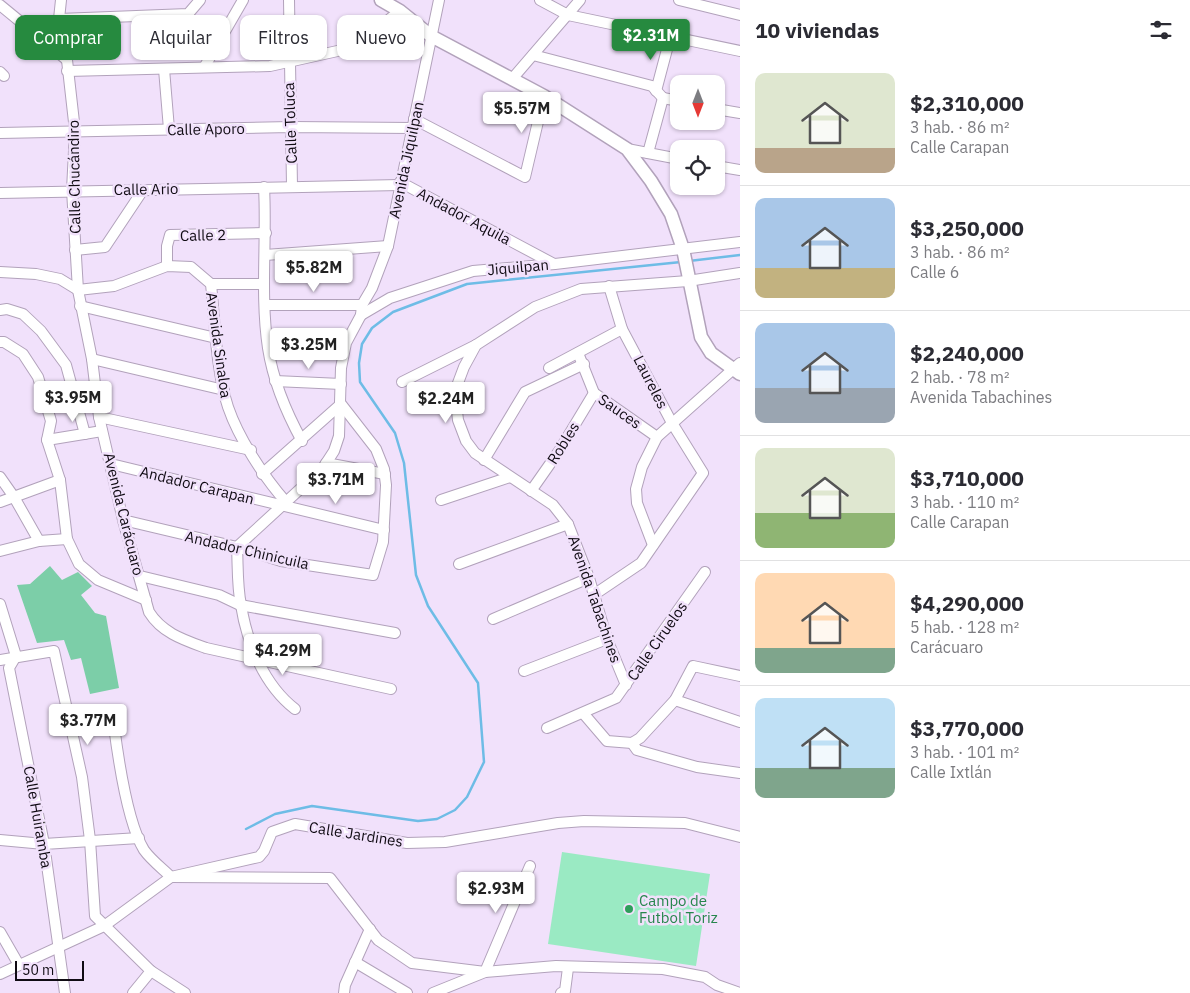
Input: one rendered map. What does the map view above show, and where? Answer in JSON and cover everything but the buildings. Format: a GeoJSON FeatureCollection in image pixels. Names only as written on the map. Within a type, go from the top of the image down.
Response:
{"type":"FeatureCollection","features":[{"type":"Feature","properties":{"kind":"street","name":"Calle Chucándiro"},"geometry":{"type":"LineString","coordinates":[[59,15],[61,0]]}},
{"type":"Feature","properties":{"kind":"street"},"geometry":{"type":"LineString","coordinates":[[121,17],[188,14],[200,0]]}},
{"type":"Feature","properties":{"kind":"street"},"geometry":{"type":"LineString","coordinates":[[205,66],[243,0]]}},
{"type":"Feature","properties":{"kind":"street","name":"Calle Toluca"},"geometry":{"type":"LineString","coordinates":[[289,0],[289,15]]}},
{"type":"Feature","properties":{"kind":"street"},"geometry":{"type":"LineString","coordinates":[[381,0],[400,11],[431,36],[544,96],[627,149],[651,180],[671,214],[684,254],[701,336],[711,353],[737,369],[657,437],[642,467],[636,489],[637,503],[652,545],[641,562],[594,594]]}},
{"type":"Feature","properties":{"kind":"street","name":"Avenida Jiquilpan"},"geometry":{"type":"LineString","coordinates":[[236,547],[326,463],[334,450],[339,436],[341,384],[346,343],[372,288],[388,246],[439,0]]}},
{"type":"Feature","properties":{"kind":"street"},"geometry":{"type":"LineString","coordinates":[[540,0],[568,15],[670,38],[740,51]]}},
{"type":"Feature","properties":{"kind":"street"},"geometry":{"type":"LineString","coordinates":[[512,79],[580,0]]}},
{"type":"Feature","properties":{"kind":"street"},"geometry":{"type":"LineString","coordinates":[[680,0],[740,15]]}},
{"type":"Feature","properties":{"kind":"street"},"geometry":{"type":"LineString","coordinates":[[0,5],[67,66],[164,69],[205,66],[270,66],[288,60]]}},
{"type":"Feature","properties":{"kind":"street"},"geometry":{"type":"LineString","coordinates":[[327,53],[342,50],[360,42],[400,11]]}},
{"type":"Feature","properties":{"kind":"street"},"geometry":{"type":"LineString","coordinates":[[648,153],[670,38]]}},
{"type":"Feature","properties":{"kind":"street"},"geometry":{"type":"LineString","coordinates":[[533,55],[652,86],[659,95],[670,98]]}},
{"type":"Feature","properties":{"kind":"street","name":"Calle Chucándiro"},"geometry":{"type":"LineString","coordinates":[[66,60],[75,131],[72,190],[78,290]]}},
{"type":"Feature","properties":{"kind":"street","name":"Calle Toluca"},"geometry":{"type":"LineString","coordinates":[[288,60],[292,186]]}},
{"type":"Feature","properties":{"kind":"street"},"geometry":{"type":"LineString","coordinates":[[164,69],[169,129]]}},
{"type":"Feature","properties":{"kind":"street"},"geometry":{"type":"LineString","coordinates":[[413,123],[525,177],[544,96]]}},
{"type":"Feature","properties":{"kind":"street"},"geometry":{"type":"LineString","coordinates":[[725,111],[740,114]]}},
{"type":"Feature","properties":{"kind":"street","name":"Calle Aporo"},"geometry":{"type":"LineString","coordinates":[[0,133],[413,123]]}},
{"type":"Feature","properties":{"kind":"street"},"geometry":{"type":"LineString","coordinates":[[627,149],[670,157]]}},
{"type":"Feature","properties":{"kind":"street"},"geometry":{"type":"LineString","coordinates":[[725,168],[740,170]]}},
{"type":"Feature","properties":{"kind":"street","name":"Andador Aquila"},"geometry":{"type":"LineString","coordinates":[[292,186],[400,183],[555,264]]}},
{"type":"Feature","properties":{"kind":"street","name":"Calle Ario"},"geometry":{"type":"LineString","coordinates":[[0,193],[292,186]]}},
{"type":"Feature","properties":{"kind":"street"},"geometry":{"type":"LineString","coordinates":[[264,187],[266,233],[264,284],[268,349],[275,382],[302,441]]}},
{"type":"Feature","properties":{"kind":"street"},"geometry":{"type":"LineString","coordinates":[[75,250],[104,247],[143,190]]}},
{"type":"Feature","properties":{"kind":"street","name":"Calle 2"},"geometry":{"type":"LineString","coordinates":[[167,266],[166,246],[170,235],[266,233]]}},
{"type":"Feature","properties":{"kind":"street","name":"Jiquilpan"},"geometry":{"type":"LineString","coordinates":[[362,310],[390,298],[473,272],[684,254],[740,242]]}},
{"type":"Feature","properties":{"kind":"street"},"geometry":{"type":"LineString","coordinates":[[265,255],[388,246]]}},
{"type":"Feature","properties":{"kind":"street","name":"Avenida Sinaloa"},"geometry":{"type":"LineString","coordinates":[[78,290],[114,286],[167,266],[191,267],[210,284],[224,390],[234,422],[251,450],[262,474],[284,504]]}},
{"type":"Feature","properties":{"kind":"street"},"geometry":{"type":"LineString","coordinates":[[0,272],[36,274],[60,279],[78,290]]}},
{"type":"Feature","properties":{"kind":"street","name":"Avenida Tabachines"},"geometry":{"type":"LineString","coordinates":[[626,686],[607,639],[589,578],[568,524],[553,505],[484,460],[466,441],[458,420],[456,402],[458,384],[464,367],[476,345],[535,307],[581,290],[740,273]]}},
{"type":"Feature","properties":{"kind":"street"},"geometry":{"type":"LineString","coordinates":[[210,284],[264,284]]}},
{"type":"Feature","properties":{"kind":"street","name":"Laureles"},"geometry":{"type":"LineString","coordinates":[[609,286],[622,329],[672,423],[703,473],[652,545]]}},
{"type":"Feature","properties":{"kind":"street","name":"Avenida Carácuaro"},"geometry":{"type":"LineString","coordinates":[[78,290],[92,359],[102,431],[123,520],[149,612],[157,625],[179,638],[225,653],[255,657],[391,688]]}},
{"type":"Feature","properties":{"kind":"street"},"geometry":{"type":"LineString","coordinates":[[266,305],[362,310]]}},
{"type":"Feature","properties":{"kind":"street"},"geometry":{"type":"LineString","coordinates":[[80,306],[216,338]]}},
{"type":"Feature","properties":{"kind":"street"},"geometry":{"type":"LineString","coordinates":[[0,310],[7,309],[23,314],[41,331],[66,365],[85,434]]}},
{"type":"Feature","properties":{"kind":"street"},"geometry":{"type":"LineString","coordinates":[[550,368],[622,329]]}},
{"type":"Feature","properties":{"kind":"street"},"geometry":{"type":"LineString","coordinates":[[0,342],[4,342],[23,354],[38,377],[51,421],[47,440],[60,480],[67,538],[79,564],[98,580],[146,600]]}},
{"type":"Feature","properties":{"kind":"street"},"geometry":{"type":"LineString","coordinates":[[402,382],[476,345]]}},
{"type":"Feature","properties":{"kind":"street","name":"Sauces"},"geometry":{"type":"LineString","coordinates":[[578,353],[594,393],[657,437]]}},
{"type":"Feature","properties":{"kind":"street"},"geometry":{"type":"LineString","coordinates":[[92,359],[224,390]]}},
{"type":"Feature","properties":{"kind":"street"},"geometry":{"type":"LineString","coordinates":[[484,460],[525,392],[584,364]]}},
{"type":"Feature","properties":{"kind":"street"},"geometry":{"type":"LineString","coordinates":[[275,382],[341,384]]}},
{"type":"Feature","properties":{"kind":"street","name":"Robles"},"geometry":{"type":"LineString","coordinates":[[531,491],[559,452],[594,393]]}},
{"type":"Feature","properties":{"kind":"street"},"geometry":{"type":"LineString","coordinates":[[262,474],[302,441],[341,404],[376,450],[385,474],[384,530]]}},
{"type":"Feature","properties":{"kind":"street"},"geometry":{"type":"LineString","coordinates":[[99,417],[251,450]]}},
{"type":"Feature","properties":{"kind":"street"},"geometry":{"type":"LineString","coordinates":[[47,440],[102,431]]}},
{"type":"Feature","properties":{"kind":"street"},"geometry":{"type":"LineString","coordinates":[[326,463],[385,474]]}},
{"type":"Feature","properties":{"kind":"street","name":"Andador Carapan"},"geometry":{"type":"LineString","coordinates":[[111,464],[284,504],[384,530]]}},
{"type":"Feature","properties":{"kind":"street"},"geometry":{"type":"LineString","coordinates":[[0,477],[14,496],[39,541]]}},
{"type":"Feature","properties":{"kind":"street"},"geometry":{"type":"LineString","coordinates":[[441,500],[510,477]]}},
{"type":"Feature","properties":{"kind":"street"},"geometry":{"type":"LineString","coordinates":[[0,502],[60,480]]}},
{"type":"Feature","properties":{"kind":"street","name":"Andador Chinicuila"},"geometry":{"type":"LineString","coordinates":[[123,520],[236,547],[281,560],[373,575],[383,542],[384,530]]}},
{"type":"Feature","properties":{"kind":"street"},"geometry":{"type":"LineString","coordinates":[[459,564],[568,524]]}},
{"type":"Feature","properties":{"kind":"street"},"geometry":{"type":"LineString","coordinates":[[0,551],[39,541],[67,538]]}},
{"type":"Feature","properties":{"kind":"street"},"geometry":{"type":"LineString","coordinates":[[236,547],[240,605],[255,657],[281,698],[295,709]]}},
{"type":"Feature","properties":{"kind":"street","name":"Calle Ciruelos"},"geometry":{"type":"LineString","coordinates":[[547,728],[616,698],[705,572]]}},
{"type":"Feature","properties":{"kind":"street"},"geometry":{"type":"LineString","coordinates":[[140,576],[219,595],[240,605],[395,633]]}},
{"type":"Feature","properties":{"kind":"street"},"geometry":{"type":"LineString","coordinates":[[493,619],[589,578]]}},
{"type":"Feature","properties":{"kind":"street","name":"Calle Huiramba"},"geometry":{"type":"LineString","coordinates":[[0,604],[16,656],[9,668],[44,844],[64,993]]}},
{"type":"Feature","properties":{"kind":"street"},"geometry":{"type":"LineString","coordinates":[[524,672],[607,639]]}},
{"type":"Feature","properties":{"kind":"street"},"geometry":{"type":"LineString","coordinates":[[0,660],[54,651],[54,658],[82,777],[90,840],[95,916],[152,971],[185,993]]}},
{"type":"Feature","properties":{"kind":"street"},"geometry":{"type":"LineString","coordinates":[[582,713],[607,741],[632,743],[640,738],[675,700],[693,666],[740,676]]}},
{"type":"Feature","properties":{"kind":"street"},"geometry":{"type":"LineString","coordinates":[[675,700],[740,722]]}},
{"type":"Feature","properties":{"kind":"street"},"geometry":{"type":"LineString","coordinates":[[114,726],[134,828],[144,850],[171,877]]}},
{"type":"Feature","properties":{"kind":"street"},"geometry":{"type":"LineString","coordinates":[[632,743],[637,750],[697,767],[740,773]]}},
{"type":"Feature","properties":{"kind":"street","name":"Calle Jardines"},"geometry":{"type":"LineString","coordinates":[[171,877],[259,857],[264,851],[272,832],[295,824],[407,842],[435,842],[494,835],[558,822],[685,823],[740,837]]}},
{"type":"Feature","properties":{"kind":"street"},"geometry":{"type":"LineString","coordinates":[[0,840],[44,844],[139,838]]}},
{"type":"Feature","properties":{"kind":"street"},"geometry":{"type":"LineString","coordinates":[[433,993],[485,972],[530,866]]}},
{"type":"Feature","properties":{"kind":"street"},"geometry":{"type":"LineString","coordinates":[[0,974],[104,926],[171,877],[330,878],[378,940],[412,963],[485,972],[556,966],[568,968],[663,969],[705,976],[717,985],[740,993]]}},
{"type":"Feature","properties":{"kind":"street"},"geometry":{"type":"LineString","coordinates":[[346,991],[355,962],[370,930]]}},
{"type":"Feature","properties":{"kind":"street"},"geometry":{"type":"LineString","coordinates":[[0,932],[19,965]]}},
{"type":"Feature","properties":{"kind":"street"},"geometry":{"type":"LineString","coordinates":[[355,962],[407,993]]}},
{"type":"Feature","properties":{"kind":"street"},"geometry":{"type":"LineString","coordinates":[[561,993],[565,991],[568,968]]}},
{"type":"Feature","properties":{"kind":"street"},"geometry":{"type":"LineString","coordinates":[[133,993],[152,971]]}},
{"type":"Feature","properties":{"kind":"green space"},"geometry":{"type":"Polygon","coordinates":[[[50,566],[62,580],[78,572],[92,586],[81,595],[95,613],[106,616],[119,688],[90,694],[81,658],[71,660],[64,640],[37,643],[17,585],[30,584],[50,566]]]}},
{"type":"Feature","properties":{"kind":"green space","name":"Campo de Futbol Toriz"},"geometry":{"type":"Polygon","coordinates":[[[562,852],[710,874],[696,966],[548,944],[562,852]]]}},
{"type":"Feature","properties":{"kind":"waterway"},"geometry":{"type":"LineString","coordinates":[[689,261],[740,255]]}},
{"type":"Feature","properties":{"kind":"waterway"},"geometry":{"type":"LineString","coordinates":[[246,829],[275,814],[312,806],[418,821],[437,819],[455,810],[467,797],[484,762],[478,683],[428,606],[416,575],[404,463],[395,433],[360,382],[359,363],[362,344],[372,328],[393,312],[467,284],[681,262]]}},
{"type":"Feature","properties":{"kind":"place","name":"Campo de Futbol Toriz"},"geometry":{"type":"Point","coordinates":[629,909]}}]}
